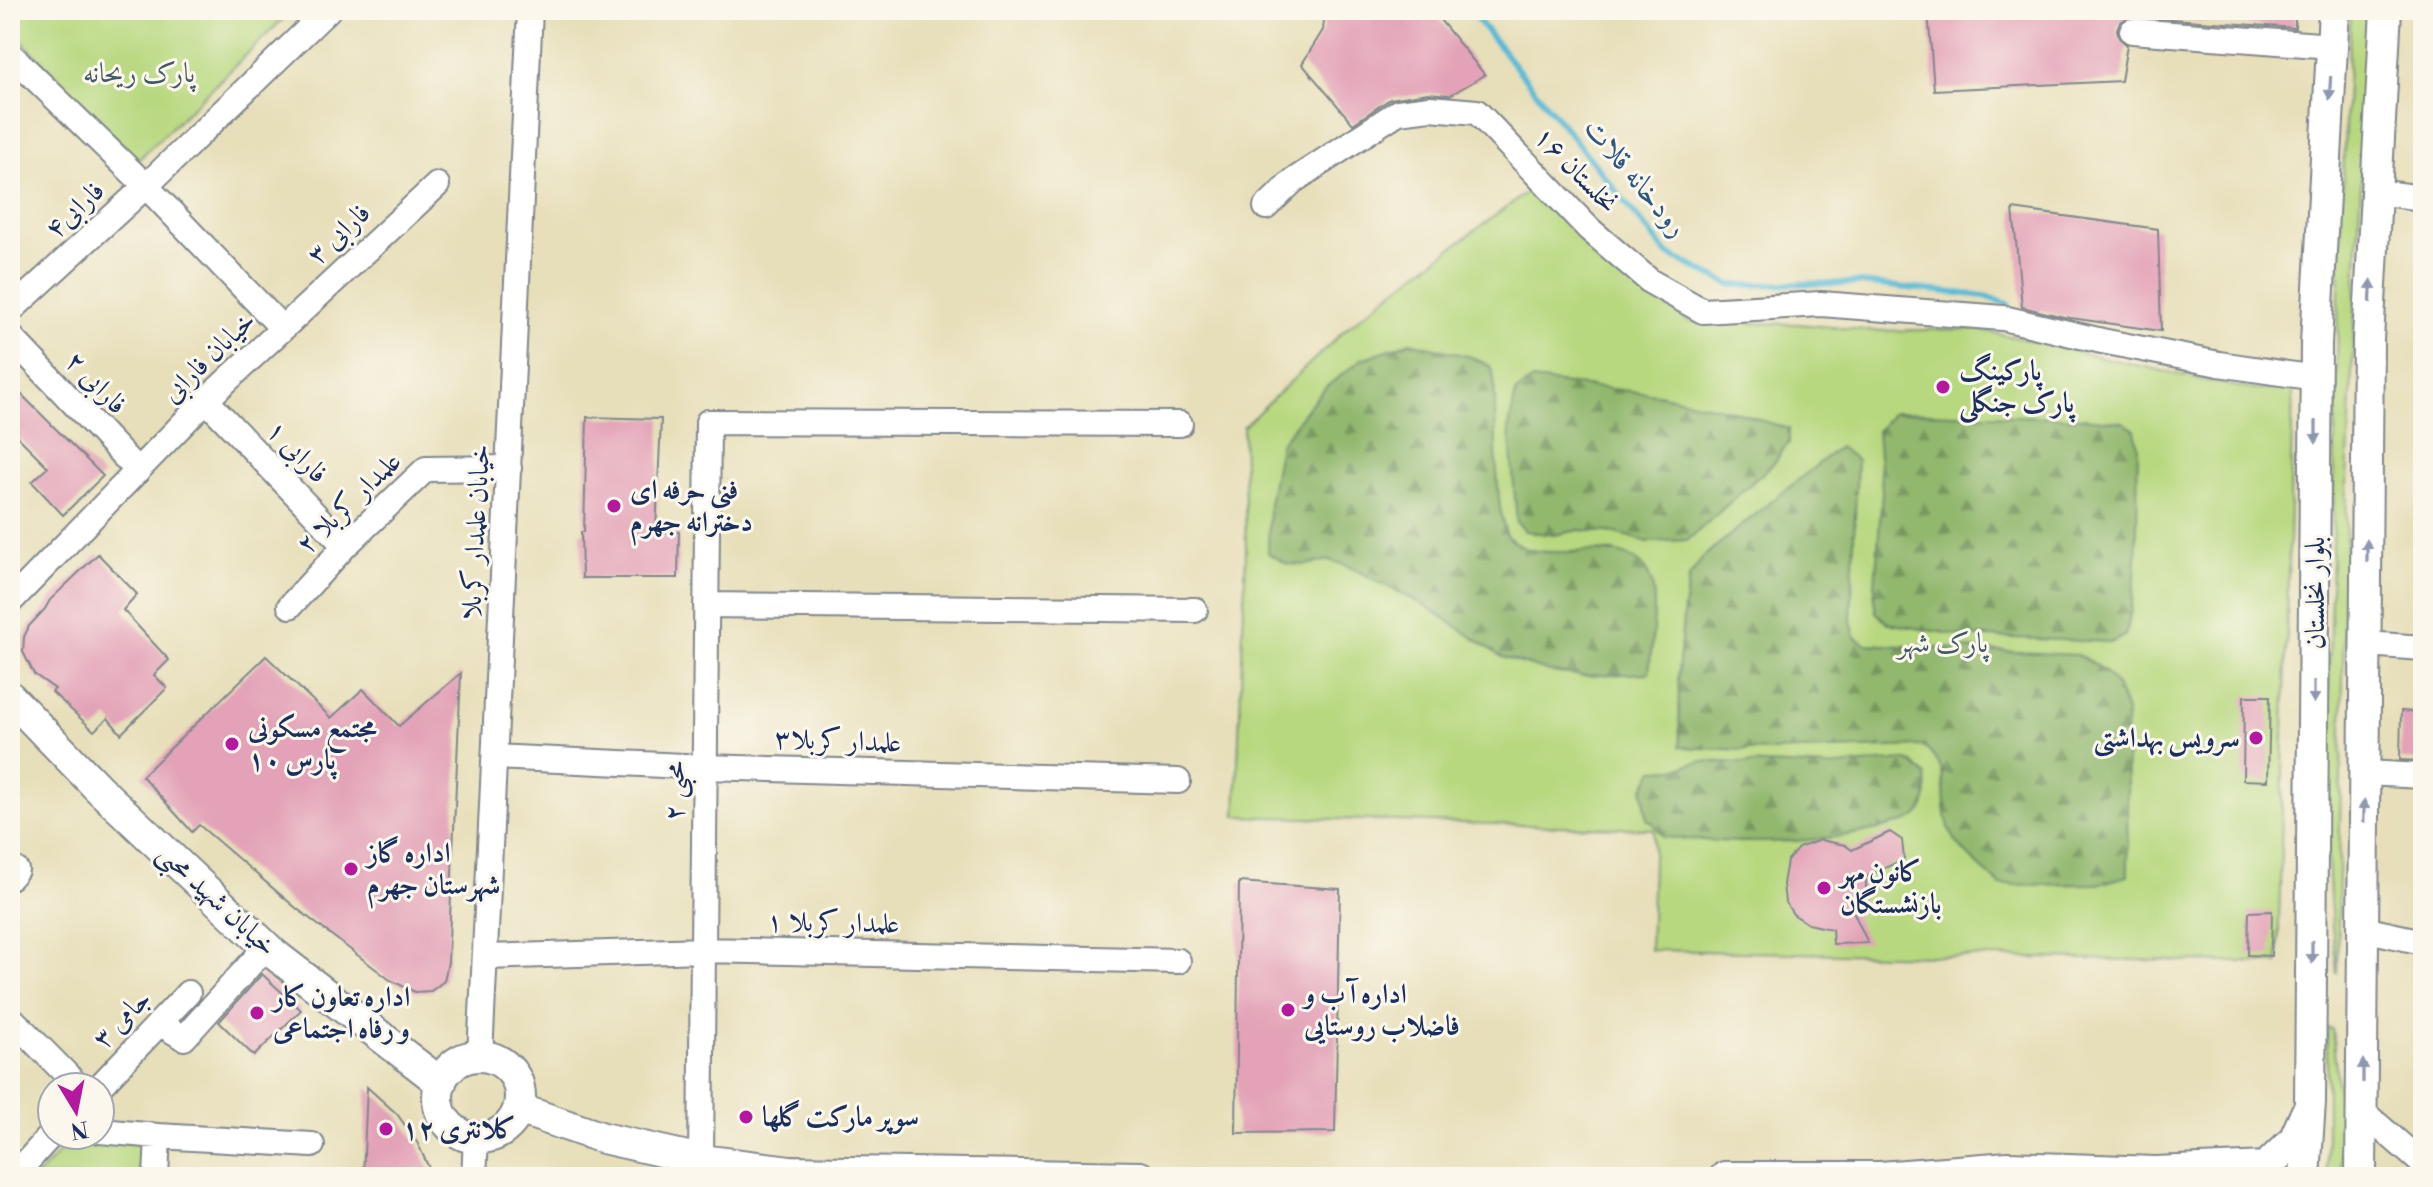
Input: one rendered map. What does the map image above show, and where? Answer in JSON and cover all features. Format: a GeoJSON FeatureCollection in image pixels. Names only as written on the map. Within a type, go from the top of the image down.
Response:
{"type":"FeatureCollection","features":[{"type":"Feature","properties":{"kind":"main road","name":"بلوار نخلستان"},"geometry":{"type":"LineString","coordinates":[[2305,1177],[2310,1102],[2316,378],[2334,10]]}},
{"type":"Feature","properties":{"kind":"main road","name":"بلوار نخلستان"},"geometry":{"type":"LineString","coordinates":[[2361,1177],[2368,340],[2386,10]]}},
{"type":"Feature","properties":{"kind":"main road","name":"خیابان شهید محبی"},"geometry":{"type":"LineString","coordinates":[[10,697],[99,789],[266,947],[441,1083]]}},
{"type":"Feature","properties":{"kind":"main road"},"geometry":{"type":"LineString","coordinates":[[480,1056],[493,1058],[513,1073],[521,1097],[512,1122],[489,1137],[476,1138],[463,1135],[444,1119],[438,1095],[441,1083],[456,1063],[480,1056]]}},
{"type":"Feature","properties":{"kind":"main road"},"geometry":{"type":"LineString","coordinates":[[1725,1177],[1883,1177],[2009,1167],[2156,1172],[2266,1167],[2294,1140],[2310,1102]]}},
{"type":"Feature","properties":{"kind":"main road"},"geometry":{"type":"LineString","coordinates":[[519,1109],[603,1138],[701,1160],[790,1171],[1140,1177]]}},
{"type":"Feature","properties":{"kind":"street","name":"خیابان علمدار کربلا"},"geometry":{"type":"LineString","coordinates":[[480,1056],[530,10]]}},
{"type":"Feature","properties":{"kind":"street","name":"فارابی۴"},"geometry":{"type":"LineString","coordinates":[[10,311],[146,186],[317,14]]}},
{"type":"Feature","properties":{"kind":"street"},"geometry":{"type":"LineString","coordinates":[[2132,31],[2332,46]]}},
{"type":"Feature","properties":{"kind":"street","name":"خیابان فارابی"},"geometry":{"type":"LineString","coordinates":[[10,54],[146,186],[282,328],[206,400],[10,602]]}},
{"type":"Feature","properties":{"kind":"street","name":"نخلستان ۱۶"},"geometry":{"type":"LineString","coordinates":[[1266,207],[1293,181],[1398,112],[1430,108],[1477,112],[1589,229],[1651,282],[1703,311],[1821,304],[2003,318],[2219,364],[2316,378]]}},
{"type":"Feature","properties":{"kind":"street","name":"فارابی ۳"},"geometry":{"type":"LineString","coordinates":[[282,328],[437,185]]}},
{"type":"Feature","properties":{"kind":"street"},"geometry":{"type":"LineString","coordinates":[[2376,192],[2423,198]]}},
{"type":"Feature","properties":{"kind":"street","name":"فارابی ۲"},"geometry":{"type":"LineString","coordinates":[[10,336],[138,471]]}},
{"type":"Feature","properties":{"kind":"street","name":"فارابی ۱"},"geometry":{"type":"LineString","coordinates":[[206,400],[345,546]]}},
{"type":"Feature","properties":{"kind":"street","name":"محبی ۲"},"geometry":{"type":"LineString","coordinates":[[701,1160],[708,422],[1180,424]]}},
{"type":"Feature","properties":{"kind":"street","name":"علمدار کربلا ۲"},"geometry":{"type":"LineString","coordinates":[[290,606],[345,546],[426,469],[509,468]]}},
{"type":"Feature","properties":{"kind":"street"},"geometry":{"type":"LineString","coordinates":[[706,605],[1195,610]]}},
{"type":"Feature","properties":{"kind":"street"},"geometry":{"type":"LineString","coordinates":[[2366,644],[2423,648]]}},
{"type":"Feature","properties":{"kind":"street","name":"علمدار کربلا۳"},"geometry":{"type":"LineString","coordinates":[[496,757],[705,767],[1178,781]]}},
{"type":"Feature","properties":{"kind":"street"},"geometry":{"type":"LineString","coordinates":[[2365,773],[2423,776]]}},
{"type":"Feature","properties":{"kind":"street"},"geometry":{"type":"LineString","coordinates":[[2363,929],[2423,942]]}},
{"type":"Feature","properties":{"kind":"street"},"geometry":{"type":"LineString","coordinates":[[159,1023],[184,1038],[266,947]]}},
{"type":"Feature","properties":{"kind":"street","name":"علمدار کربلا ۱"},"geometry":{"type":"LineString","coordinates":[[486,957],[703,950],[1178,961]]}},
{"type":"Feature","properties":{"kind":"street","name":"جامی ۳"},"geometry":{"type":"LineString","coordinates":[[114,1071],[188,993]]}},
{"type":"Feature","properties":{"kind":"street"},"geometry":{"type":"LineString","coordinates":[[10,1017],[63,1071]]}},
{"type":"Feature","properties":{"kind":"street"},"geometry":{"type":"LineString","coordinates":[[2363,1112],[2423,1164]]}},
{"type":"Feature","properties":{"kind":"street"},"geometry":{"type":"LineString","coordinates":[[116,1132],[312,1145]]}},
{"type":"Feature","properties":{"kind":"street"},"geometry":{"type":"LineString","coordinates":[[156,1177],[158,1136]]}},
{"type":"Feature","properties":{"kind":"street"},"geometry":{"type":"LineString","coordinates":[[474,1177],[476,1138]]}},
{"type":"Feature","properties":{"kind":"street"},"geometry":{"type":"LineString","coordinates":[[13,1177],[37,1151]]}},
{"type":"Feature","properties":{"kind":"green space","name":"پارک ریحانه"},"geometry":{"type":"Polygon","coordinates":[[[10,10],[284,10],[288,14],[138,160],[10,29],[10,10]]]}},
{"type":"Feature","properties":{"kind":"green space"},"geometry":{"type":"Polygon","coordinates":[[[2351,10],[2369,10],[2347,481],[2337,974],[2329,870],[2327,765],[2339,283],[2351,10]]]}},
{"type":"Feature","properties":{"kind":"green space","name":"پارک شهر"},"geometry":{"type":"Polygon","coordinates":[[[1533,188],[1633,283],[1689,322],[1798,324],[1874,331],[1978,329],[2216,383],[2256,390],[2293,388],[2278,963],[1650,950],[1654,829],[1236,816],[1246,550],[1243,427],[1347,328],[1533,188]]]}},
{"type":"Feature","properties":{"kind":"green space"},"geometry":{"type":"Polygon","coordinates":[[[1410,342],[1471,357],[1490,366],[1494,377],[1500,508],[1508,536],[1522,547],[1540,551],[1605,552],[1625,555],[1641,564],[1651,581],[1654,601],[1649,673],[1583,676],[1550,672],[1502,657],[1426,606],[1348,566],[1329,560],[1305,565],[1287,564],[1268,553],[1269,504],[1280,444],[1326,387],[1362,359],[1410,342]]]}},
{"type":"Feature","properties":{"kind":"green space"},"geometry":{"type":"Polygon","coordinates":[[[1532,380],[1657,394],[1730,410],[1789,429],[1789,443],[1776,461],[1688,540],[1647,542],[1616,533],[1580,530],[1554,535],[1525,531],[1517,522],[1509,427],[1516,392],[1532,380]]]}},
{"type":"Feature","properties":{"kind":"green space"},"geometry":{"type":"Polygon","coordinates":[[[1893,412],[2083,418],[2123,422],[2135,430],[2138,447],[2136,567],[2125,636],[2112,642],[1963,636],[1887,623],[1876,612],[1874,599],[1882,492],[1877,431],[1893,412]]]}},
{"type":"Feature","properties":{"kind":"green space"},"geometry":{"type":"Polygon","coordinates":[[[1839,447],[1857,460],[1851,621],[1855,637],[1866,644],[2077,655],[2110,677],[2124,702],[2126,713],[2128,876],[2098,884],[2000,885],[1957,842],[1948,824],[1942,771],[1938,762],[1921,746],[1771,751],[1680,747],[1678,672],[1689,578],[1704,556],[1839,447]]]}},
{"type":"Feature","properties":{"kind":"green space"},"geometry":{"type":"Polygon","coordinates":[[[1903,760],[1913,763],[1926,776],[1927,792],[1921,812],[1901,824],[1800,841],[1718,841],[1663,837],[1647,819],[1643,790],[1654,770],[1674,769],[1701,761],[1828,767],[1903,760]]]}},
{"type":"Feature","properties":{"kind":"green space"},"geometry":{"type":"Polygon","coordinates":[[[2327,1028],[2332,1029],[2341,1118],[2341,1177],[2327,1177],[2327,1028]]]}},
{"type":"Feature","properties":{"kind":"green space"},"geometry":{"type":"Polygon","coordinates":[[[116,1143],[141,1143],[139,1177],[36,1177],[61,1151],[116,1151],[116,1143]]]}},
{"type":"Feature","properties":{"kind":"building"},"geometry":{"type":"Polygon","coordinates":[[[1325,10],[1432,10],[1485,75],[1450,95],[1428,93],[1390,99],[1353,124],[1302,64],[1323,30],[1325,10]]]}},
{"type":"Feature","properties":{"kind":"building"},"geometry":{"type":"Polygon","coordinates":[[[1928,10],[2295,10],[2295,28],[2132,16],[2120,22],[2117,29],[2119,38],[2127,45],[2121,81],[1934,90],[1928,10]]]}},
{"type":"Feature","properties":{"kind":"building"},"geometry":{"type":"Polygon","coordinates":[[[2013,209],[2158,229],[2161,331],[2064,317],[2022,307],[2013,209]]]}},
{"type":"Feature","properties":{"kind":"building"},"geometry":{"type":"Polygon","coordinates":[[[10,383],[103,476],[63,515],[32,482],[48,467],[10,429],[10,383]]]}},
{"type":"Feature","properties":{"kind":"building"},"geometry":{"type":"Polygon","coordinates":[[[587,417],[661,419],[656,532],[679,532],[678,578],[582,578],[581,532],[584,532],[587,417]]]}},
{"type":"Feature","properties":{"kind":"building"},"geometry":{"type":"Polygon","coordinates":[[[98,554],[137,594],[123,610],[169,660],[154,675],[167,688],[121,734],[108,718],[94,731],[52,692],[55,689],[34,674],[23,652],[29,626],[50,600],[98,554]]]}},
{"type":"Feature","properties":{"kind":"building","name":"اداره گاز شهرستان جهرم"},"geometry":{"type":"Polygon","coordinates":[[[266,656],[331,718],[363,689],[399,726],[461,673],[448,962],[444,981],[431,991],[415,992],[390,980],[296,908],[199,825],[192,832],[142,776],[266,656]]]}},
{"type":"Feature","properties":{"kind":"building","name":"سرویس بهداشتی"},"geometry":{"type":"Polygon","coordinates":[[[2244,696],[2270,696],[2268,781],[2243,780],[2244,696]]]}},
{"type":"Feature","properties":{"kind":"building"},"geometry":{"type":"Polygon","coordinates":[[[2401,711],[2423,713],[2423,761],[2400,760],[2401,711]]]}},
{"type":"Feature","properties":{"kind":"building","name":"کانون مهر بازنشستگان"},"geometry":{"type":"Polygon","coordinates":[[[1890,832],[1902,840],[1904,859],[1866,877],[1866,891],[1853,911],[1868,943],[1833,944],[1832,929],[1808,924],[1793,914],[1785,902],[1783,884],[1787,861],[1798,848],[1820,840],[1845,845],[1852,850],[1890,832]]]}},
{"type":"Feature","properties":{"kind":"building","name":"اداره آ ب و فاضلاب روستایی"},"geometry":{"type":"Polygon","coordinates":[[[1239,882],[1340,889],[1335,1132],[1236,1133],[1239,882]]]}},
{"type":"Feature","properties":{"kind":"building"},"geometry":{"type":"Polygon","coordinates":[[[2272,911],[2271,956],[2248,955],[2249,912],[2272,911]]]}},
{"type":"Feature","properties":{"kind":"building","name":"اداره تعاون کار و رفاه اجتماعی"},"geometry":{"type":"Polygon","coordinates":[[[262,974],[301,1010],[254,1056],[219,1022],[262,974]]]}},
{"type":"Feature","properties":{"kind":"building","name":"کلانتری ۱۲"},"geometry":{"type":"Polygon","coordinates":[[[367,1087],[397,1114],[418,1144],[433,1177],[363,1177],[367,1087]]]}},
{"type":"Feature","properties":{"kind":"waterway","name":"رودخانه قلات"},"geometry":{"type":"LineString","coordinates":[[1470,10],[1667,254],[1731,285],[1860,283],[1985,296],[2008,304]]}},
{"type":"Feature","properties":{"kind":"waterway"},"geometry":{"type":"LineString","coordinates":[[2391,1161],[2407,1177]]}},
{"type":"Feature","properties":{"kind":"place","name":"پارکینگ پارک جنگلی"},"geometry":{"type":"Point","coordinates":[1943,387]}},
{"type":"Feature","properties":{"kind":"place","name":"فنی حرفه ای دخترانه جهرم"},"geometry":{"type":"Point","coordinates":[614,506]}},
{"type":"Feature","properties":{"kind":"place","name":"سرویس بهداشتی"},"geometry":{"type":"Point","coordinates":[2256,738]}},
{"type":"Feature","properties":{"kind":"place","name":"مجتمع مسکونی پارس ۱۰"},"geometry":{"type":"Point","coordinates":[232,744]}},
{"type":"Feature","properties":{"kind":"place","name":"اداره گاز شهرستان جهرم"},"geometry":{"type":"Point","coordinates":[351,869]}},
{"type":"Feature","properties":{"kind":"place","name":"کانون مهر بازنشستگان"},"geometry":{"type":"Point","coordinates":[1824,888]}},
{"type":"Feature","properties":{"kind":"place","name":"اداره آ ب و فاضلاب روستایی"},"geometry":{"type":"Point","coordinates":[1288,1010]}},
{"type":"Feature","properties":{"kind":"place","name":"اداره تعاون کار و رفاه اجتماعی"},"geometry":{"type":"Point","coordinates":[257,1013]}},
{"type":"Feature","properties":{"kind":"place","name":"سوپر مارکت گلها"},"geometry":{"type":"Point","coordinates":[746,1117]}},
{"type":"Feature","properties":{"kind":"place","name":"کلانتری ۱۲"},"geometry":{"type":"Point","coordinates":[386,1129]}}]}
